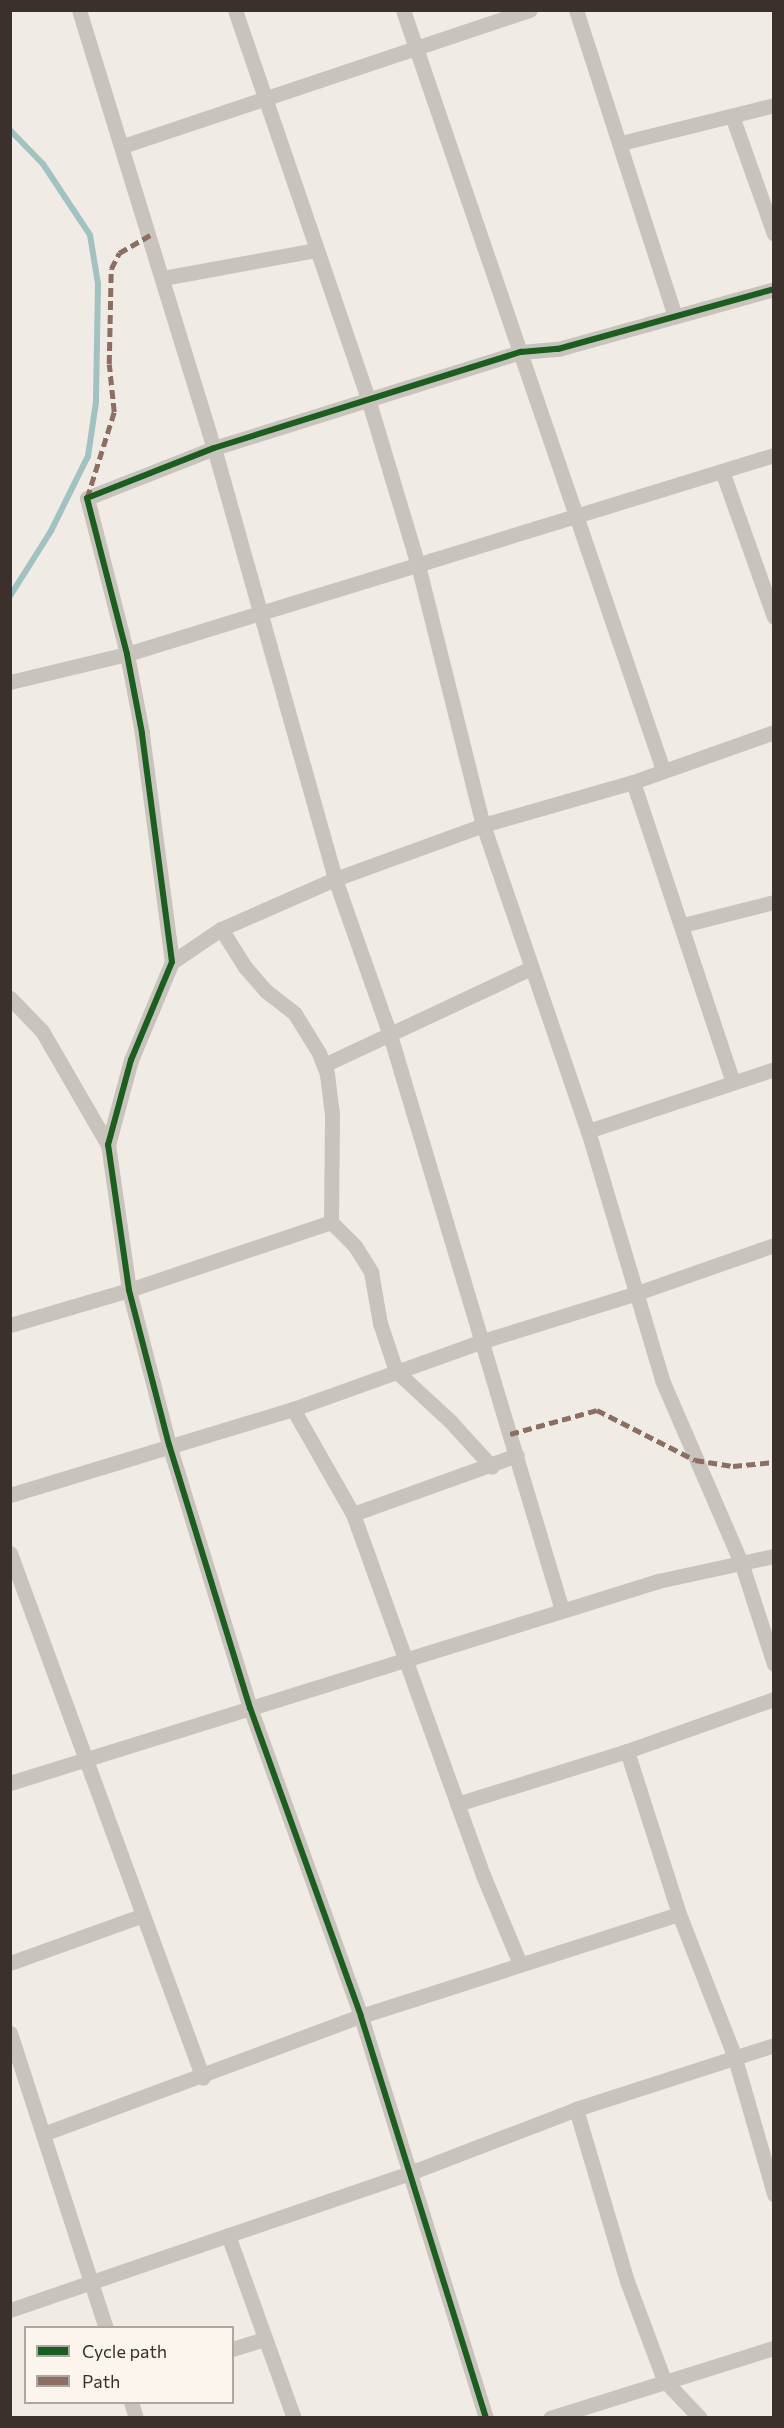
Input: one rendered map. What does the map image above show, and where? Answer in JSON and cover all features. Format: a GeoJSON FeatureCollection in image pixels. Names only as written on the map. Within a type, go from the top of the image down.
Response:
{"type":"FeatureCollection","features":[{"type":"Feature","properties":{"kind":"street"},"geometry":{"type":"LineString","coordinates":[[79,10],[123,146],[214,448],[258,613],[335,879],[390,1035],[562,1610]]}},
{"type":"Feature","properties":{"kind":"street"},"geometry":{"type":"LineString","coordinates":[[235,10],[369,402],[418,565],[483,825],[588,1131],[662,1380],[742,1564],[774,1664]]}},
{"type":"Feature","properties":{"kind":"street"},"geometry":{"type":"LineString","coordinates":[[403,10],[663,770]]}},
{"type":"Feature","properties":{"kind":"street"},"geometry":{"type":"LineString","coordinates":[[123,146],[265,100],[414,46],[530,10]]}},
{"type":"Feature","properties":{"kind":"street"},"geometry":{"type":"LineString","coordinates":[[576,10],[621,143],[675,316]]}},
{"type":"Feature","properties":{"kind":"street"},"geometry":{"type":"LineString","coordinates":[[621,143],[774,105]]}},
{"type":"Feature","properties":{"kind":"street"},"geometry":{"type":"LineString","coordinates":[[732,116],[774,234]]}},
{"type":"Feature","properties":{"kind":"street"},"geometry":{"type":"LineString","coordinates":[[163,278],[316,250]]}},
{"type":"Feature","properties":{"kind":"street"},"geometry":{"type":"LineString","coordinates":[[108,1145],[130,1060],[172,962],[153,803],[127,654],[87,498],[214,448],[369,402],[521,352],[558,349],[774,289]]}},
{"type":"Feature","properties":{"kind":"street"},"geometry":{"type":"LineString","coordinates":[[10,682],[127,654],[774,455]]}},
{"type":"Feature","properties":{"kind":"street"},"geometry":{"type":"LineString","coordinates":[[722,471],[774,617]]}},
{"type":"Feature","properties":{"kind":"street"},"geometry":{"type":"LineString","coordinates":[[172,962],[221,928],[335,879],[483,825],[633,782],[774,732]]}},
{"type":"Feature","properties":{"kind":"street"},"geometry":{"type":"LineString","coordinates":[[633,782],[683,925],[732,1080]]}},
{"type":"Feature","properties":{"kind":"street"},"geometry":{"type":"LineString","coordinates":[[683,925],[774,902]]}},
{"type":"Feature","properties":{"kind":"street"},"geometry":{"type":"LineString","coordinates":[[221,928],[257,982],[295,1014],[324,1065],[332,1112],[331,1222],[355,1246],[371,1272],[380,1323],[396,1371],[450,1421],[492,1467]]}},
{"type":"Feature","properties":{"kind":"street"},"geometry":{"type":"LineString","coordinates":[[324,1065],[531,968]]}},
{"type":"Feature","properties":{"kind":"street"},"geometry":{"type":"LineString","coordinates":[[10,998],[42,1031],[108,1145],[129,1290],[169,1445],[250,1708],[361,2016],[407,2174],[486,2418]]}},
{"type":"Feature","properties":{"kind":"street"},"geometry":{"type":"LineString","coordinates":[[588,1131],[732,1080],[774,1069]]}},
{"type":"Feature","properties":{"kind":"street"},"geometry":{"type":"LineString","coordinates":[[10,1324],[129,1290],[331,1222]]}},
{"type":"Feature","properties":{"kind":"street"},"geometry":{"type":"LineString","coordinates":[[10,1495],[293,1409],[483,1341],[637,1293],[774,1245]]}},
{"type":"Feature","properties":{"kind":"street"},"geometry":{"type":"LineString","coordinates":[[293,1409],[353,1514],[457,1804],[520,1964]]}},
{"type":"Feature","properties":{"kind":"street"},"geometry":{"type":"LineString","coordinates":[[353,1514],[492,1467],[517,1455]]}},
{"type":"Feature","properties":{"kind":"street"},"geometry":{"type":"LineString","coordinates":[[10,1553],[203,2078]]}},
{"type":"Feature","properties":{"kind":"street"},"geometry":{"type":"LineString","coordinates":[[10,1783],[658,1581],[774,1556]]}},
{"type":"Feature","properties":{"kind":"street"},"geometry":{"type":"LineString","coordinates":[[457,1804],[627,1751],[774,1699]]}},
{"type":"Feature","properties":{"kind":"street"},"geometry":{"type":"LineString","coordinates":[[627,1751],[679,1914],[734,2055],[774,2194]]}},
{"type":"Feature","properties":{"kind":"street"},"geometry":{"type":"LineString","coordinates":[[43,2134],[203,2078],[361,2016],[679,1914]]}},
{"type":"Feature","properties":{"kind":"street"},"geometry":{"type":"LineString","coordinates":[[10,1963],[143,1915]]}},
{"type":"Feature","properties":{"kind":"street"},"geometry":{"type":"LineString","coordinates":[[10,2033],[105,2326]]}},
{"type":"Feature","properties":{"kind":"street"},"geometry":{"type":"LineString","coordinates":[[10,2310],[90,2280],[407,2174],[576,2109],[734,2055],[774,2045]]}},
{"type":"Feature","properties":{"kind":"street"},"geometry":{"type":"LineString","coordinates":[[576,2109],[627,2281],[664,2380],[700,2418]]}},
{"type":"Feature","properties":{"kind":"street"},"geometry":{"type":"LineString","coordinates":[[228,2235],[294,2418]]}},
{"type":"Feature","properties":{"kind":"street"},"geometry":{"type":"LineString","coordinates":[[234,2348],[265,2339]]}},
{"type":"Feature","properties":{"kind":"street"},"geometry":{"type":"LineString","coordinates":[[550,2418],[664,2380],[774,2348]]}},
{"type":"Feature","properties":{"kind":"waterway"},"geometry":{"type":"LineString","coordinates":[[10,130],[43,164],[90,235],[98,284],[96,402],[88,456],[51,531],[10,596]]}},
{"type":"Feature","properties":{"kind":"marked path"},"geometry":{"type":"LineString","coordinates":[[87,498],[114,412],[109,364],[111,269],[119,253],[150,235]]}},
{"type":"Feature","properties":{"kind":"marked path"},"geometry":{"type":"LineString","coordinates":[[510,1434],[597,1410],[695,1460],[733,1466],[774,1462]]}},
{"type":"Feature","properties":{"kind":"cycle path"},"geometry":{"type":"LineString","coordinates":[[486,2418],[361,2016],[250,1708],[169,1445],[129,1290],[108,1145],[131,1060],[172,962],[142,733],[127,654],[87,498],[214,448],[521,352],[558,349],[774,289]]}}]}
